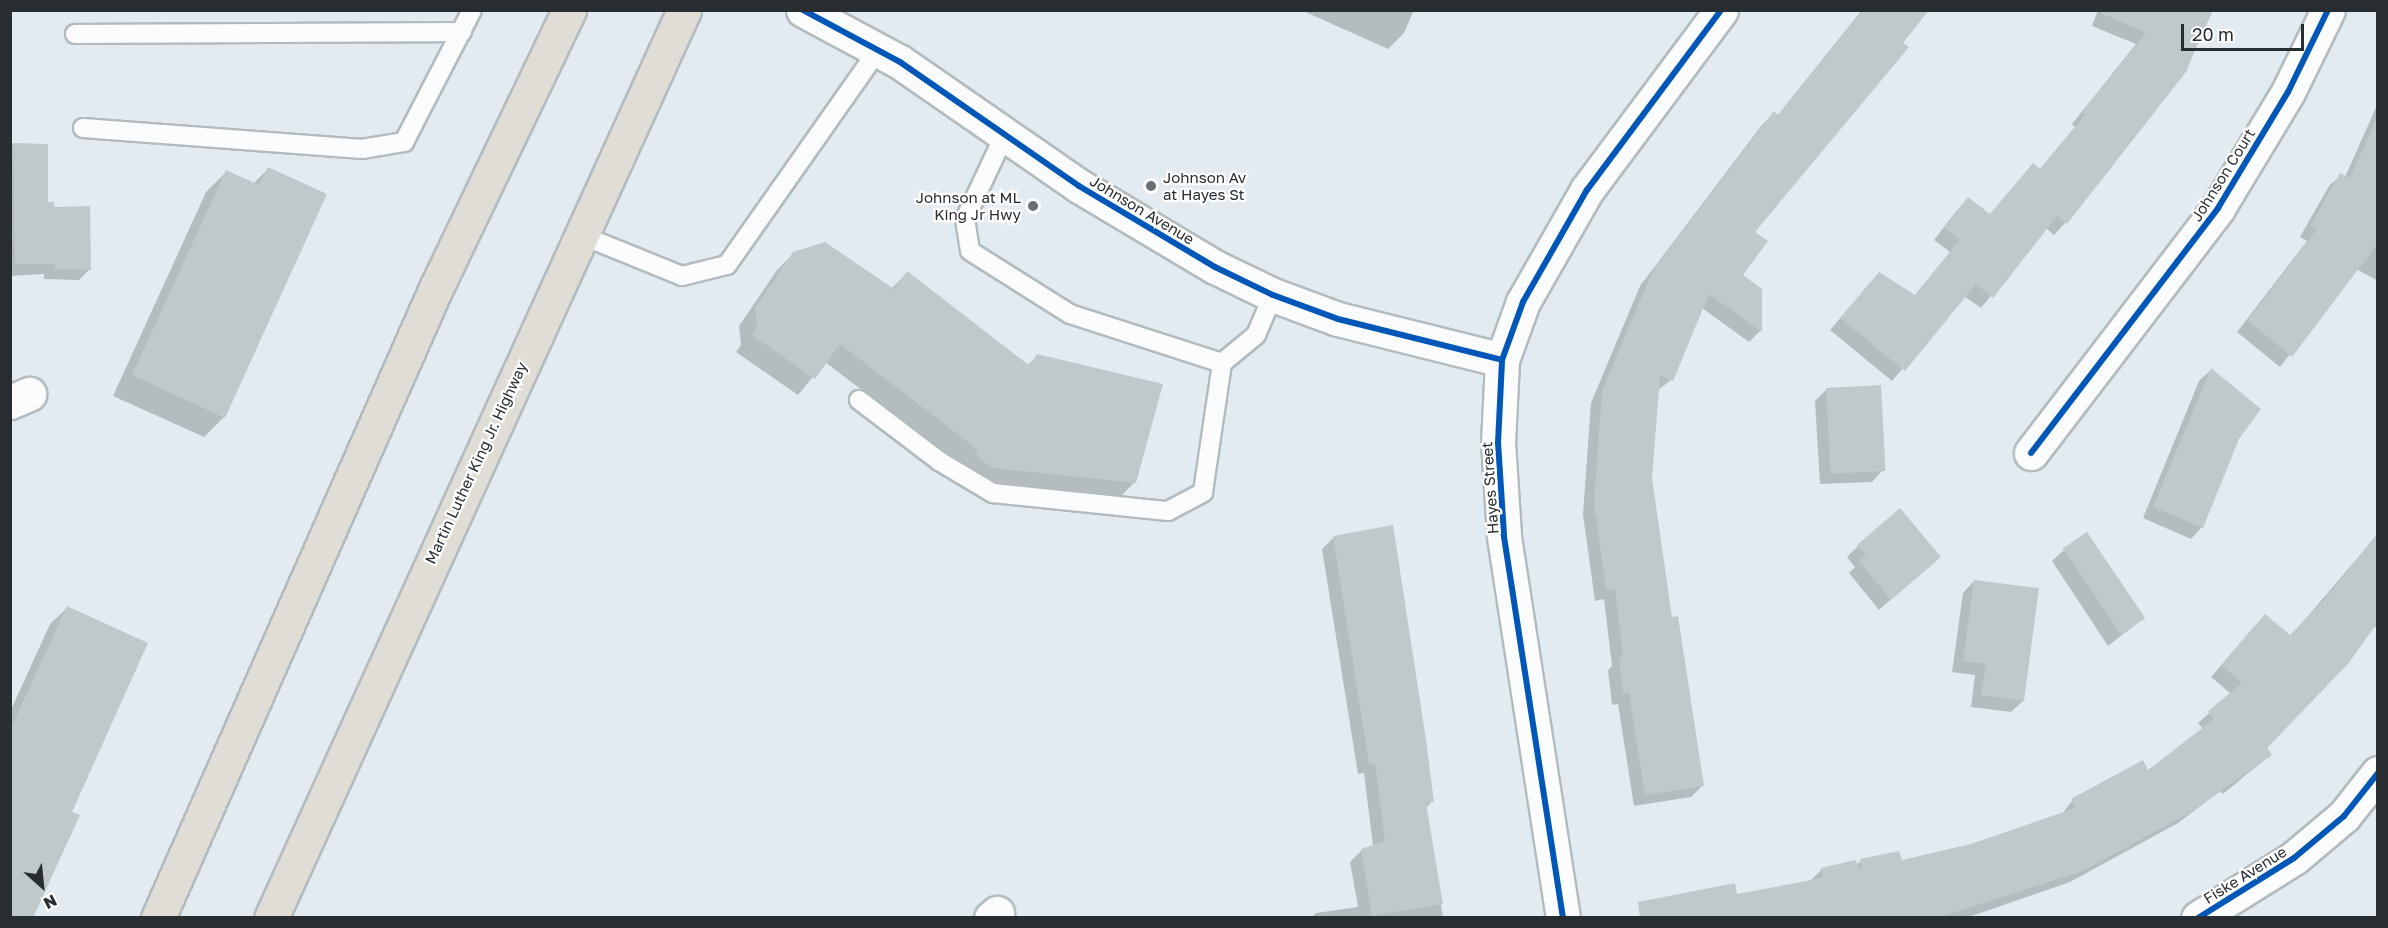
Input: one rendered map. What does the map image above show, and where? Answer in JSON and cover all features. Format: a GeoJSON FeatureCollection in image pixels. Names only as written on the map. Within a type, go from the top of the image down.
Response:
{"type":"FeatureCollection","features":[{"type":"Feature","properties":{"kind":"main road"},"geometry":{"type":"LineString","coordinates":[[158,918],[436,288],[569,10]]}},
{"type":"Feature","properties":{"kind":"main road","name":"Martin Luther King Jr. Highway"},"geometry":{"type":"LineString","coordinates":[[271,918],[684,10]]}},
{"type":"Feature","properties":{"kind":"street","name":"Johnson Avenue"},"geometry":{"type":"LineString","coordinates":[[803,10],[878,50],[1006,132],[1150,232],[1273,295],[1338,319],[1502,360]]}},
{"type":"Feature","properties":{"kind":"street","name":"Hayes Street"},"geometry":{"type":"LineString","coordinates":[[1563,918],[1504,535],[1498,443],[1502,360],[1523,302],[1587,190],[1721,10]]}},
{"type":"Feature","properties":{"kind":"street","name":"Johnson Court"},"geometry":{"type":"LineString","coordinates":[[2031,453],[2218,208],[2288,92],[2328,10]]}},
{"type":"Feature","properties":{"kind":"street","name":"Fiske Avenue"},"geometry":{"type":"LineString","coordinates":[[2198,918],[2266,878],[2302,852],[2344,816],[2378,773]]}},
{"type":"Feature","properties":{"kind":"lane"},"geometry":{"type":"LineString","coordinates":[[83,128],[362,148],[404,142],[472,10]]}},
{"type":"Feature","properties":{"kind":"lane"},"geometry":{"type":"LineString","coordinates":[[75,34],[462,32]]}},
{"type":"Feature","properties":{"kind":"lane"},"geometry":{"type":"LineString","coordinates":[[581,235],[682,276],[727,265],[878,50]]}},
{"type":"Feature","properties":{"kind":"lane"},"geometry":{"type":"LineString","coordinates":[[1006,132],[965,219],[970,251],[1070,314],[1222,363]]}},
{"type":"Feature","properties":{"kind":"lane"},"geometry":{"type":"LineString","coordinates":[[859,400],[939,461],[993,493],[1168,511],[1203,492],[1222,363],[1256,334],[1273,295]]}},
{"type":"Feature","properties":{"kind":"building"},"geometry":{"type":"Polygon","coordinates":[[[1863,10],[1929,10],[1903,43],[1909,47],[1755,232],[1768,241],[1743,275],[1762,289],[1762,332],[1709,294],[1673,381],[1660,376],[1652,478],[1672,617],[1678,616],[1704,786],[1645,795],[1629,693],[1623,694],[1619,657],[1623,657],[1615,589],[1606,590],[1594,503],[1602,391],[1653,270],[1774,111],[1778,115],[1863,10]]]}},
{"type":"Feature","properties":{"kind":"building"},"geometry":{"type":"Polygon","coordinates":[[[2095,10],[2212,10],[2186,72],[2067,224],[2057,216],[1993,298],[1976,284],[1905,371],[1840,318],[1879,272],[1915,295],[1960,240],[1944,228],[1968,197],[1990,214],[2033,163],[2040,169],[2085,115],[2082,112],[2146,33],[2095,10]]]}},
{"type":"Feature","properties":{"kind":"building"},"geometry":{"type":"Polygon","coordinates":[[[2378,115],[2378,243],[2292,357],[2248,320],[2317,229],[2310,226],[2340,173],[2350,178],[2378,115]]]}},
{"type":"Feature","properties":{"kind":"building"},"geometry":{"type":"Polygon","coordinates":[[[13,143],[48,144],[48,202],[54,202],[54,207],[90,206],[91,270],[55,269],[55,264],[15,264],[13,143]]]}},
{"type":"Feature","properties":{"kind":"building"},"geometry":{"type":"Polygon","coordinates":[[[268,167],[327,194],[225,418],[132,375],[226,170],[259,185],[268,167]]]}},
{"type":"Feature","properties":{"kind":"building"},"geometry":{"type":"Polygon","coordinates":[[[825,242],[894,289],[907,271],[1030,366],[1037,354],[1163,384],[1136,483],[992,468],[975,455],[978,450],[840,344],[815,379],[752,335],[757,327],[755,308],[793,252],[825,242]]]}},
{"type":"Feature","properties":{"kind":"building"},"geometry":{"type":"Polygon","coordinates":[[[2211,368],[2261,409],[2239,439],[2203,528],[2153,507],[2211,368]]]}},
{"type":"Feature","properties":{"kind":"building"},"geometry":{"type":"Polygon","coordinates":[[[1881,385],[1886,471],[1831,474],[1826,388],[1881,385]]]}},
{"type":"Feature","properties":{"kind":"building"},"geometry":{"type":"Polygon","coordinates":[[[1900,508],[1941,557],[1891,600],[1859,561],[1866,555],[1857,545],[1900,508]]]}},
{"type":"Feature","properties":{"kind":"building"},"geometry":{"type":"Polygon","coordinates":[[[1393,525],[1426,740],[1434,802],[1426,803],[1443,904],[1372,916],[1361,849],[1385,841],[1375,763],[1369,764],[1333,536],[1393,525]]]}},
{"type":"Feature","properties":{"kind":"building"},"geometry":{"type":"Polygon","coordinates":[[[2087,532],[2145,618],[2121,634],[2063,548],[2087,532]]]}},
{"type":"Feature","properties":{"kind":"building"},"geometry":{"type":"Polygon","coordinates":[[[2378,533],[2378,622],[2348,664],[2267,748],[2272,755],[2191,812],[2083,871],[1937,918],[1640,918],[1638,902],[1735,883],[1737,894],[1823,878],[1821,868],[1855,860],[1862,871],[1860,859],[1899,851],[1902,860],[1971,844],[2075,808],[2071,799],[2143,760],[2148,770],[2214,719],[2208,711],[2242,683],[2221,665],[2265,614],[2290,635],[2325,599],[2378,533]]]}},
{"type":"Feature","properties":{"kind":"building"},"geometry":{"type":"Polygon","coordinates":[[[1974,580],[2039,588],[2024,701],[1981,695],[1986,664],[1963,661],[1974,580]]]}},
{"type":"Feature","properties":{"kind":"building"},"geometry":{"type":"Polygon","coordinates":[[[67,606],[148,643],[72,812],[80,815],[33,918],[10,918],[10,730],[67,606]]]}},
{"type":"Feature","properties":{"kind":"cycle path"},"geometry":{"type":"LineString","coordinates":[[803,10],[900,62],[1079,186],[1215,267],[1273,295],[1338,319],[1502,360]]}},
{"type":"Feature","properties":{"kind":"cycle path"},"geometry":{"type":"LineString","coordinates":[[1563,918],[1504,535],[1498,443],[1502,360],[1523,302],[1587,190],[1721,10]]}},
{"type":"Feature","properties":{"kind":"cycle path"},"geometry":{"type":"LineString","coordinates":[[2031,453],[2218,208],[2288,92],[2328,10]]}},
{"type":"Feature","properties":{"kind":"cycle path"},"geometry":{"type":"LineString","coordinates":[[2198,918],[2294,858],[2344,816],[2378,773]]}},
{"type":"Feature","properties":{"kind":"place","name":"Johnson Av at Hayes St"},"geometry":{"type":"Point","coordinates":[1151,186]}},
{"type":"Feature","properties":{"kind":"place","name":"Johnson at ML King Jr Hwy"},"geometry":{"type":"Point","coordinates":[1033,206]}}]}
